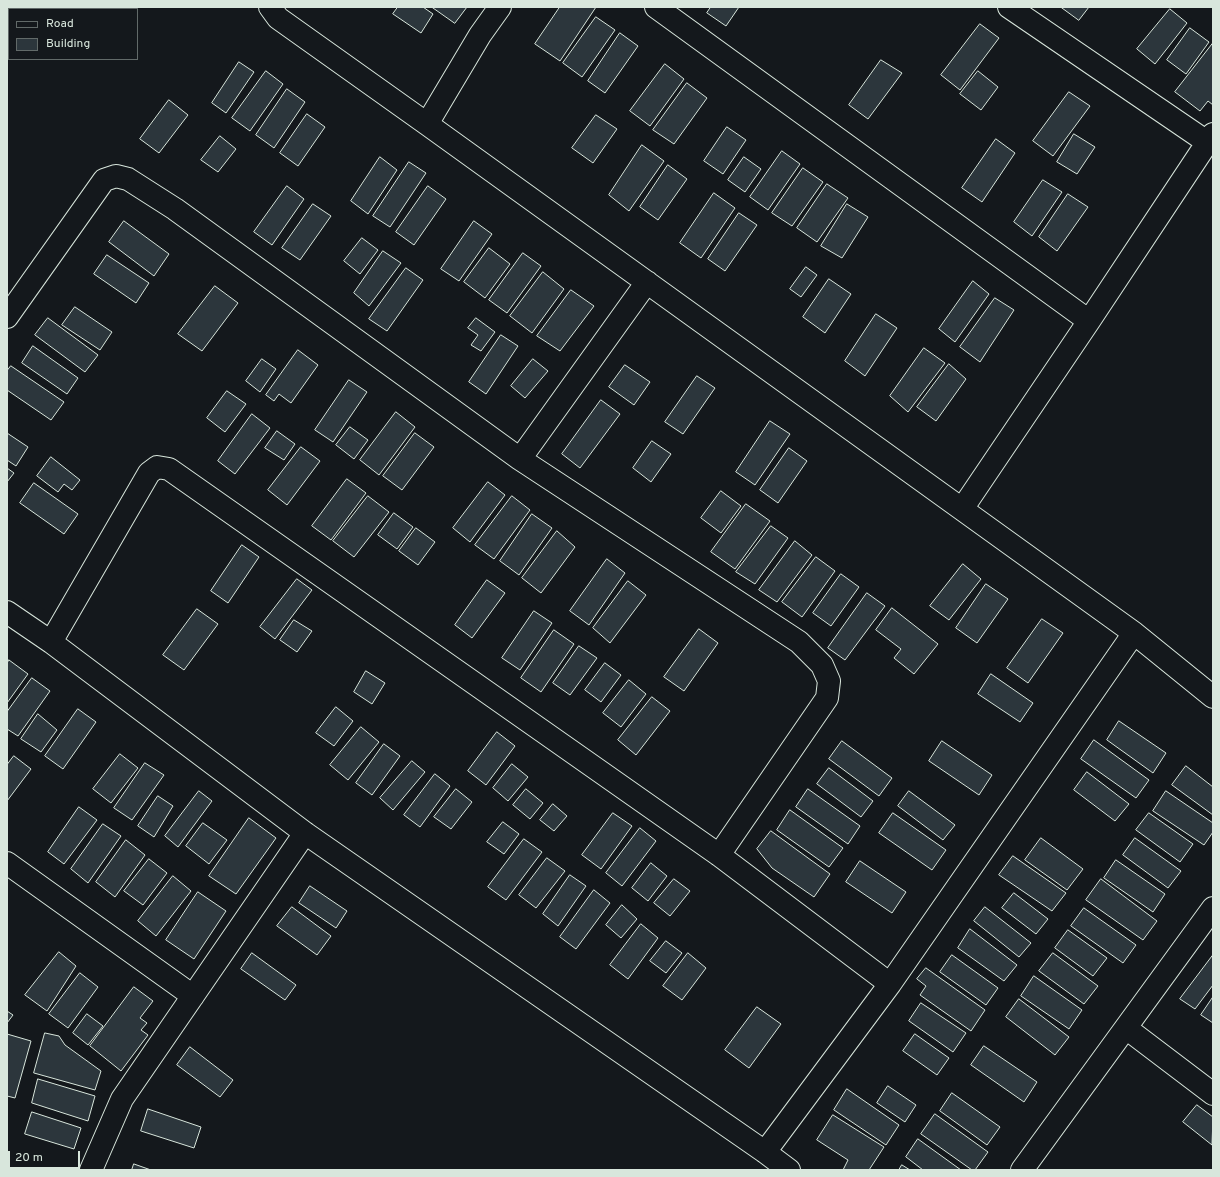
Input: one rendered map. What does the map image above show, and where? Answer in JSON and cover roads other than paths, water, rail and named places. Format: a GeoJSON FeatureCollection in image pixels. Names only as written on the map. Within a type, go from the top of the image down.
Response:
{"type":"FeatureCollection","features":[{"type":"Feature","properties":{"kind":"street"},"geometry":{"type":"LineString","coordinates":[[270,7],[278,18],[647,282],[1134,634],[1213,697]]}},
{"type":"Feature","properties":{"kind":"street"},"geometry":{"type":"LineString","coordinates":[[427,124],[480,35],[500,7]]}},
{"type":"Feature","properties":{"kind":"street"},"geometry":{"type":"LineString","coordinates":[[656,7],[1089,321]]}},
{"type":"Feature","properties":{"kind":"street"},"geometry":{"type":"LineString","coordinates":[[962,509],[1210,138],[1009,7]]}},
{"type":"Feature","properties":{"kind":"street"},"geometry":{"type":"LineString","coordinates":[[7,317],[104,180],[116,176],[128,179],[175,209],[520,458],[799,642],[822,665],[829,681],[827,698],[719,855]]}},
{"type":"Feature","properties":{"kind":"street"},"geometry":{"type":"LineString","coordinates":[[520,458],[647,282]]}},
{"type":"Feature","properties":{"kind":"street"},"geometry":{"type":"LineString","coordinates":[[51,642],[149,473],[157,467],[169,469],[719,855],[890,984]]}},
{"type":"Feature","properties":{"kind":"street"},"geometry":{"type":"LineString","coordinates":[[7,612],[51,642],[305,833],[789,1170]]}},
{"type":"Feature","properties":{"kind":"street"},"geometry":{"type":"LineString","coordinates":[[765,1152],[890,984],[1134,634]]}},
{"type":"Feature","properties":{"kind":"street"},"geometry":{"type":"LineString","coordinates":[[91,1170],[122,1099],[305,833]]}},
{"type":"Feature","properties":{"kind":"street"},"geometry":{"type":"LineString","coordinates":[[7,863],[193,996]]}},
{"type":"Feature","properties":{"kind":"street"},"geometry":{"type":"LineString","coordinates":[[1022,1170],[1213,908]]}},
{"type":"Feature","properties":{"kind":"street"},"geometry":{"type":"LineString","coordinates":[[1126,1028],[1213,1094]]}}]}
